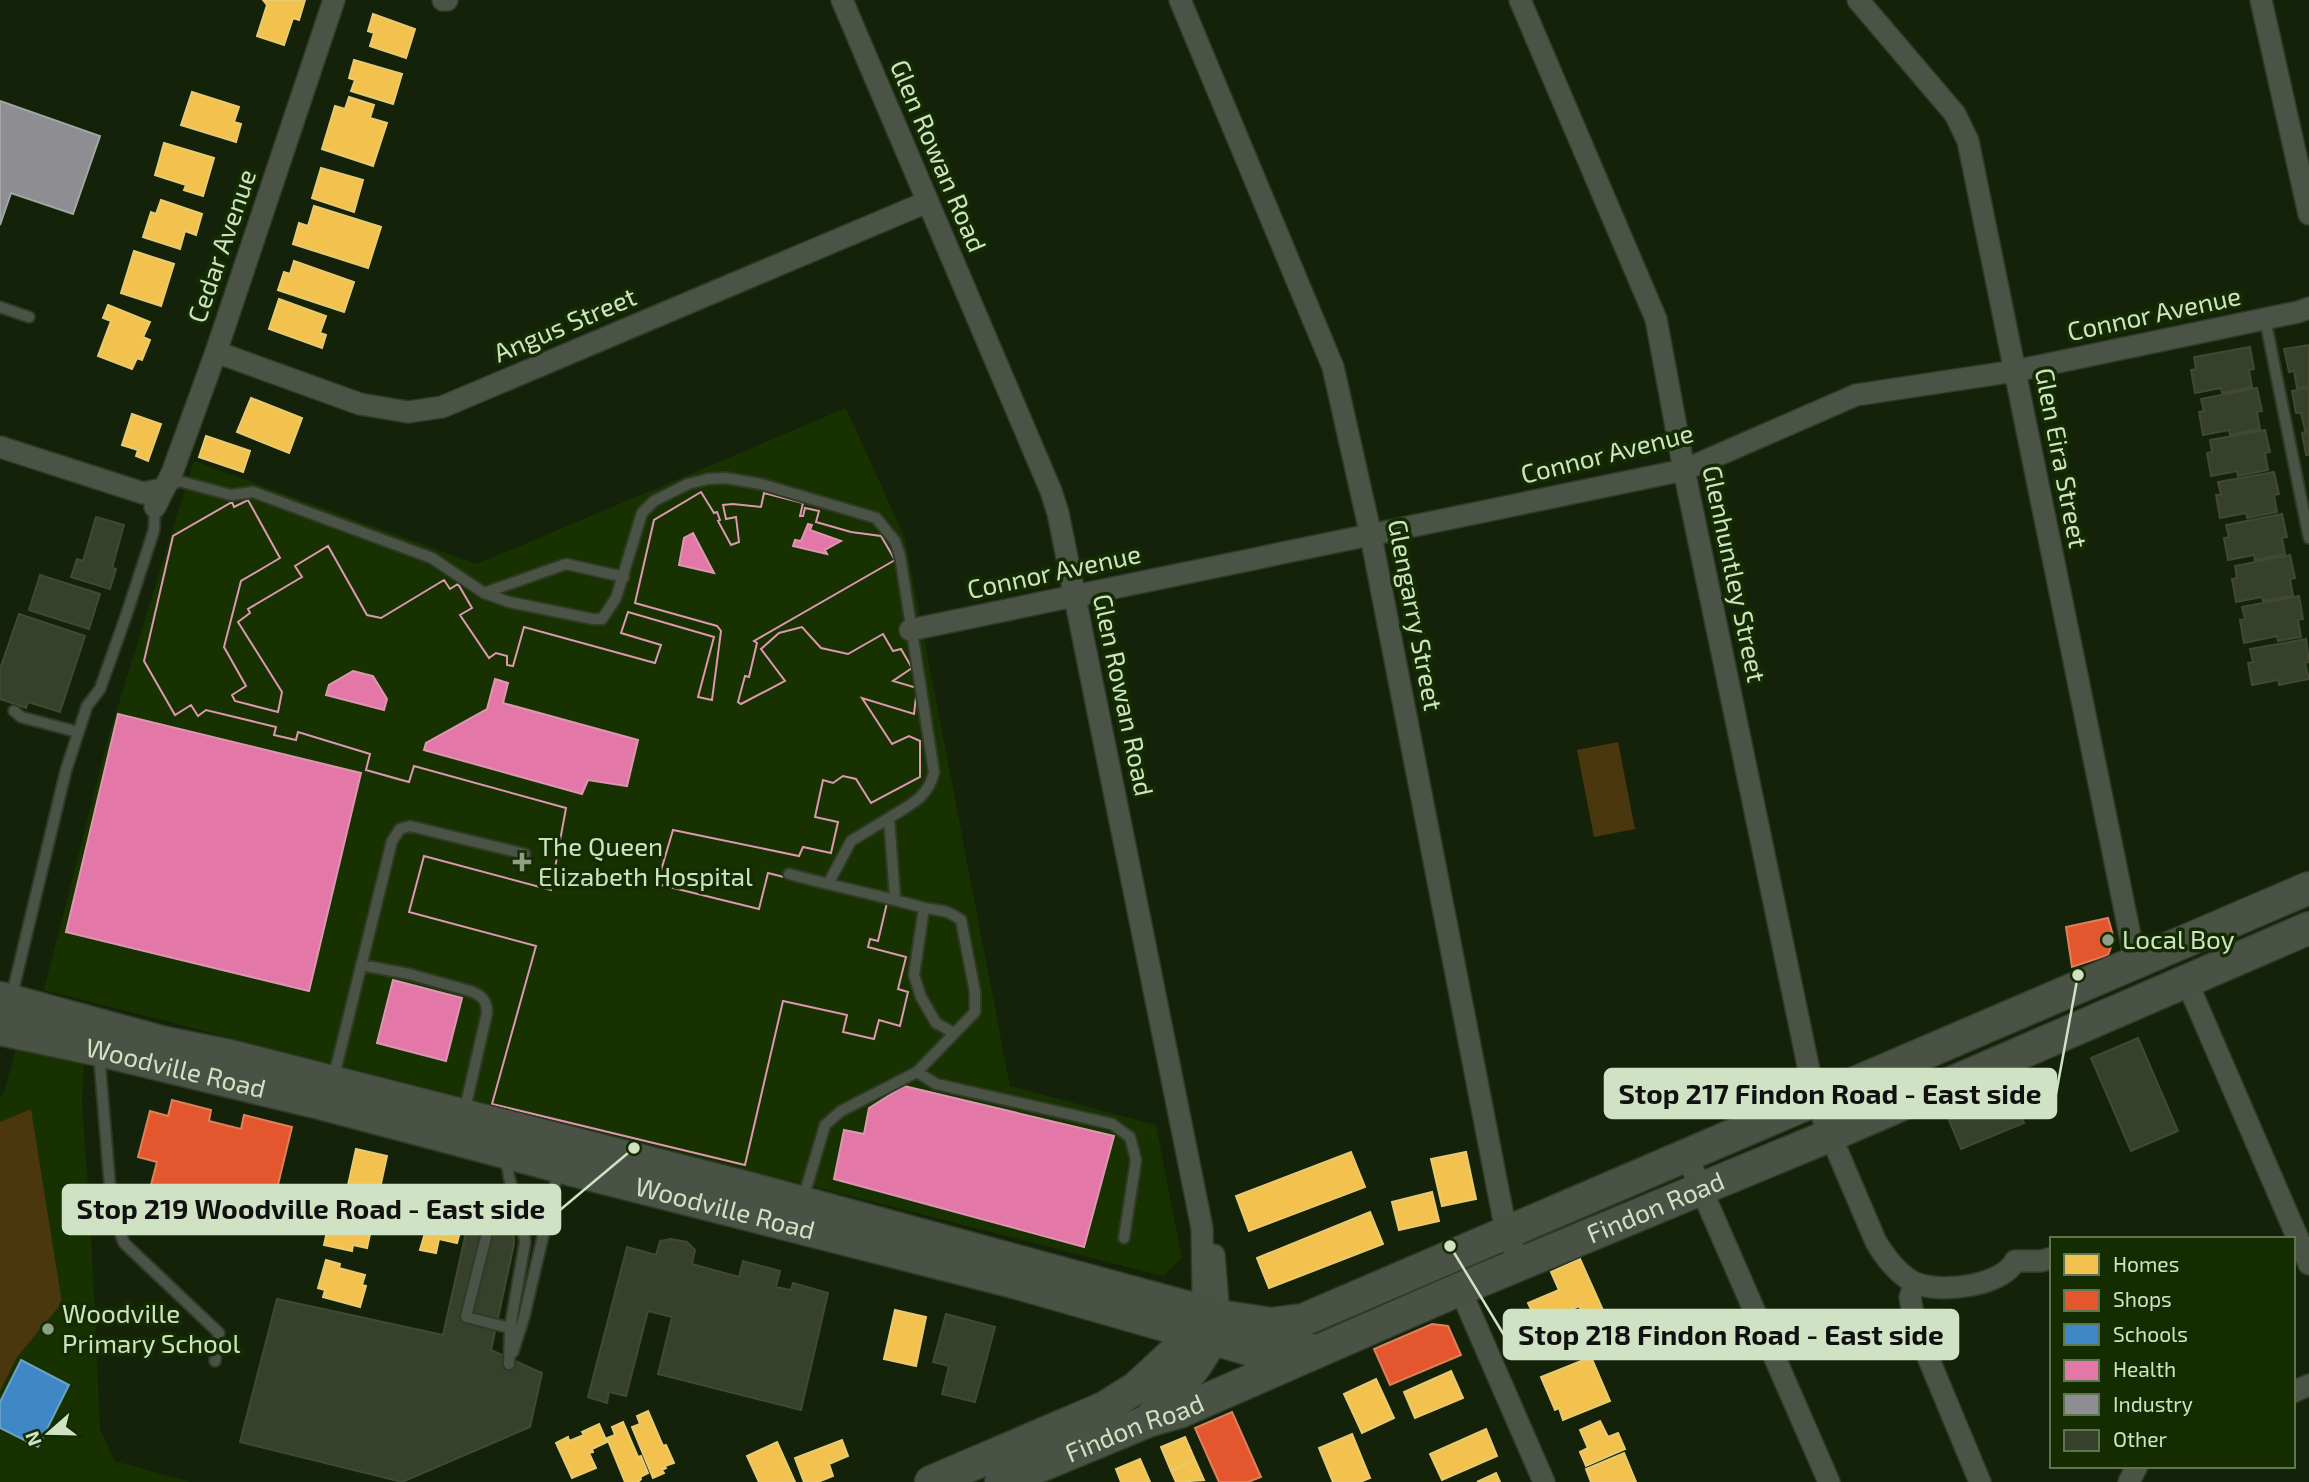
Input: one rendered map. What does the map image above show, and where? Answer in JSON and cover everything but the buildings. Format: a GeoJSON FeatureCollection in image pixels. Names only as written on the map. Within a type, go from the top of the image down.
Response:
{"type":"FeatureCollection","features":[{"type":"Feature","properties":{"kind":"main road","name":"Findon Road"},"geometry":{"type":"LineString","coordinates":[[1015,1471],[1136,1388],[1205,1323],[1271,1324],[1303,1320],[2309,888]]}},
{"type":"Feature","properties":{"kind":"main road","name":"Findon Road"},"geometry":{"type":"LineString","coordinates":[[931,1482],[1015,1471],[1179,1412],[1520,1263],[1831,1135],[2309,928]]}},
{"type":"Feature","properties":{"kind":"main road"},"geometry":{"type":"LineString","coordinates":[[2137,962],[2187,982]]}},
{"type":"Feature","properties":{"kind":"main road","name":"Woodville Road"},"geometry":{"type":"LineString","coordinates":[[3,1022],[99,1050],[464,1116],[798,1214],[1014,1282],[1143,1317],[1205,1323]]}},
{"type":"Feature","properties":{"kind":"main road","name":"Woodville Road"},"geometry":{"type":"LineString","coordinates":[[3,1022],[165,1042],[230,1056],[326,1093],[505,1150],[560,1165],[798,1214],[1205,1323],[1252,1350],[1276,1352],[1327,1347]]}},
{"type":"Feature","properties":{"kind":"main road"},"geometry":{"type":"LineString","coordinates":[[1136,1388],[1148,1345],[1143,1317]]}},
{"type":"Feature","properties":{"kind":"main road"},"geometry":{"type":"LineString","coordinates":[[1148,1421],[1197,1366],[1205,1323]]}},
{"type":"Feature","properties":{"kind":"street","name":"Cedar Avenue"},"geometry":{"type":"LineString","coordinates":[[159,498],[172,473],[216,352],[334,0]]}},
{"type":"Feature","properties":{"kind":"street","name":"Glen Rowan Road"},"geometry":{"type":"LineString","coordinates":[[842,0],[1058,513],[1202,1228],[1213,1248],[1218,1284],[1205,1323]]}},
{"type":"Feature","properties":{"kind":"street","name":"Glengarry Street"},"geometry":{"type":"LineString","coordinates":[[1180,0],[1333,367],[1371,536],[1506,1231],[1520,1263]]}},
{"type":"Feature","properties":{"kind":"street","name":"Glenhuntley Street"},"geometry":{"type":"LineString","coordinates":[[1520,0],[1656,319],[1684,470],[1815,1099],[1876,1242],[1886,1258],[1915,1283]]}},
{"type":"Feature","properties":{"kind":"street","name":"Glen Eira Street"},"geometry":{"type":"LineString","coordinates":[[1858,0],[1955,114],[1968,141],[2137,962]]}},
{"type":"Feature","properties":{"kind":"street"},"geometry":{"type":"LineString","coordinates":[[2261,0],[2309,214]]}},
{"type":"Feature","properties":{"kind":"street","name":"Angus Street"},"geometry":{"type":"LineString","coordinates":[[216,352],[360,404],[408,412],[442,407],[927,202]]}},
{"type":"Feature","properties":{"kind":"street","name":"Connor Avenue"},"geometry":{"type":"LineString","coordinates":[[910,630],[1684,470],[1856,395],[2015,371],[2309,308]]}},
{"type":"Feature","properties":{"kind":"street"},"geometry":{"type":"LineString","coordinates":[[0,447],[159,498]]}},
{"type":"Feature","properties":{"kind":"street"},"geometry":{"type":"LineString","coordinates":[[2187,982],[2309,1264]]}},
{"type":"Feature","properties":{"kind":"street"},"geometry":{"type":"LineString","coordinates":[[1686,1154],[1829,1482]]}},
{"type":"Feature","properties":{"kind":"street"},"geometry":{"type":"LineString","coordinates":[[1980,1482],[1915,1326],[1910,1297],[1915,1283],[1959,1286],[1979,1283],[2008,1272],[2015,1261],[2050,1259]]}},
{"type":"Feature","properties":{"kind":"street"},"geometry":{"type":"LineString","coordinates":[[1460,1289],[1544,1482]]}},
{"type":"Feature","properties":{"kind":"lane"},"geometry":{"type":"LineString","coordinates":[[0,307],[29,317]]}},
{"type":"Feature","properties":{"kind":"lane"},"geometry":{"type":"LineString","coordinates":[[2265,319],[2309,538]]}},
{"type":"Feature","properties":{"kind":"lane"},"geometry":{"type":"LineString","coordinates":[[3,1022],[66,770],[87,706],[100,689],[130,604],[154,530],[159,498],[179,481],[231,495],[253,492],[432,558],[484,593],[558,613],[602,619],[616,598],[624,577],[642,513],[654,502],[688,484],[726,478],[761,484],[876,518],[895,541],[900,556],[934,772],[930,787],[919,799],[850,841],[828,884]]}},
{"type":"Feature","properties":{"kind":"lane"},"geometry":{"type":"LineString","coordinates":[[484,593],[566,564],[624,577]]}},
{"type":"Feature","properties":{"kind":"lane"},"geometry":{"type":"LineString","coordinates":[[14,710],[21,717],[79,732]]}},
{"type":"Feature","properties":{"kind":"lane"},"geometry":{"type":"LineString","coordinates":[[889,818],[895,898]]}},
{"type":"Feature","properties":{"kind":"lane"},"geometry":{"type":"LineString","coordinates":[[326,1093],[392,841],[400,829],[410,826],[525,854]]}},
{"type":"Feature","properties":{"kind":"lane"},"geometry":{"type":"LineString","coordinates":[[789,874],[895,898],[924,908],[946,910],[961,920],[975,992],[975,1012],[917,1072],[841,1111],[825,1125],[798,1214]]}},
{"type":"Feature","properties":{"kind":"lane"},"geometry":{"type":"LineString","coordinates":[[924,908],[914,975],[921,997],[936,1023],[954,1033]]}},
{"type":"Feature","properties":{"kind":"lane"},"geometry":{"type":"LineString","coordinates":[[361,965],[470,990],[484,999],[487,1013],[464,1116]]}},
{"type":"Feature","properties":{"kind":"lane"},"geometry":{"type":"LineString","coordinates":[[99,1050],[112,1211],[124,1243],[219,1333],[215,1361]]}},
{"type":"Feature","properties":{"kind":"lane"},"geometry":{"type":"LineString","coordinates":[[917,1072],[936,1084],[1112,1124],[1130,1137],[1136,1160],[1124,1238]]}},
{"type":"Feature","properties":{"kind":"lane"},"geometry":{"type":"LineString","coordinates":[[505,1150],[525,1242],[515,1330]]}},
{"type":"Feature","properties":{"kind":"lane"},"geometry":{"type":"LineString","coordinates":[[515,1330],[560,1165]]}},
{"type":"Feature","properties":{"kind":"lane"},"geometry":{"type":"LineString","coordinates":[[492,1213],[466,1317],[515,1330]]}},
{"type":"Feature","properties":{"kind":"shaded area","name":"The Queen Elizabeth Hospital"},"geometry":{"type":"Polygon","coordinates":[[[846,408],[905,538],[1010,1086],[1156,1125],[1182,1258],[1163,1276],[44,990],[109,735],[194,461],[477,564],[846,408]]]}},
{"type":"Feature","properties":{"kind":"shaded area"},"geometry":{"type":"Polygon","coordinates":[[[1618,742],[1635,829],[1594,837],[1577,750],[1618,742]]]}},
{"type":"Feature","properties":{"kind":"shaded area","name":"Woodville Primary School"},"geometry":{"type":"Polygon","coordinates":[[[17,1047],[84,1064],[82,1103],[100,1429],[115,1461],[190,1482],[0,1482],[0,1096],[3,1094],[17,1047]]]}},
{"type":"Feature","properties":{"kind":"shaded area"},"geometry":{"type":"Polygon","coordinates":[[[31,1109],[62,1303],[17,1357],[0,1391],[0,1122],[31,1109]]]}},
{"type":"Feature","properties":{"kind":"place","name":"The Queen Elizabeth Hospital"},"geometry":{"type":"Point","coordinates":[522,862]}},
{"type":"Feature","properties":{"kind":"place","name":"Local Boy"},"geometry":{"type":"Point","coordinates":[2108,940]}},
{"type":"Feature","properties":{"kind":"place","name":"Stop 217 Findon Road - East side"},"geometry":{"type":"Point","coordinates":[2078,975]}},
{"type":"Feature","properties":{"kind":"place","name":"Stop 219 Woodville Road - East side"},"geometry":{"type":"Point","coordinates":[634,1148]}},
{"type":"Feature","properties":{"kind":"place","name":"Stop 218 Findon Road - East side"},"geometry":{"type":"Point","coordinates":[1450,1246]}},
{"type":"Feature","properties":{"kind":"place","name":"Woodville Primary School"},"geometry":{"type":"Point","coordinates":[48,1329]}}]}
